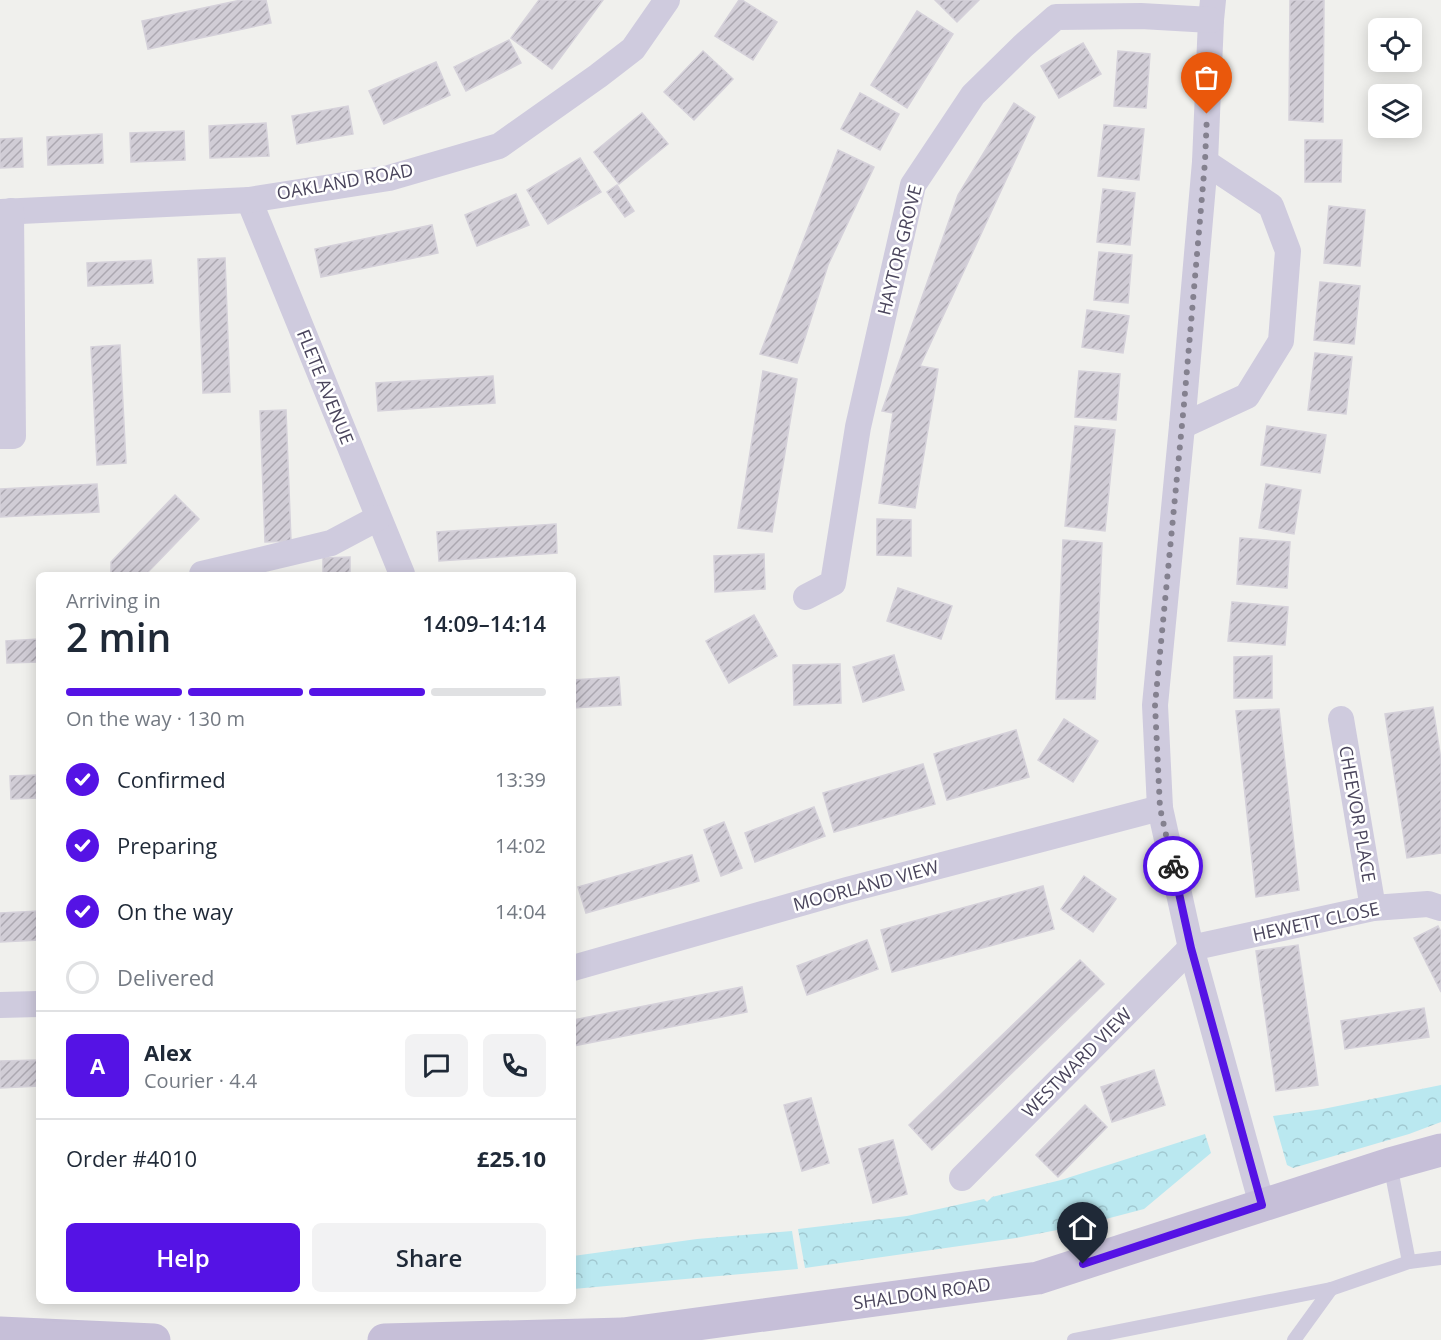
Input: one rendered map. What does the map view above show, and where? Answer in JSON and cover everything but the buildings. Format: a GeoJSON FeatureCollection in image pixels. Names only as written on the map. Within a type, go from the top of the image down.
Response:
{"type":"FeatureCollection","features":[{"type":"Feature","properties":{"kind":"street","name":"OAKLAND ROAD"},"geometry":{"type":"LineString","coordinates":[[5,211],[249,200],[389,178],[499,146],[633,49],[667,0]]}},
{"type":"Feature","properties":{"kind":"street"},"geometry":{"type":"LineString","coordinates":[[1212,10],[1205,162],[1155,705],[1160,808],[1191,948],[1262,1205]]}},
{"type":"Feature","properties":{"kind":"street","name":"HAYTOR GROVE"},"geometry":{"type":"LineString","coordinates":[[806,597],[833,583],[858,427],[913,185],[973,95],[1023,46],[1056,18],[1141,16],[1212,10]]}},
{"type":"Feature","properties":{"kind":"street"},"geometry":{"type":"LineString","coordinates":[[1182,426],[1248,396],[1281,341],[1288,251],[1271,207],[1205,162]]}},
{"type":"Feature","properties":{"kind":"street","name":"FLETE AVENUE"},"geometry":{"type":"LineString","coordinates":[[249,200],[401,572]]}},
{"type":"Feature","properties":{"kind":"street"},"geometry":{"type":"LineString","coordinates":[[0,436],[13,436],[5,211]]}},
{"type":"Feature","properties":{"kind":"street"},"geometry":{"type":"LineString","coordinates":[[210,572],[332,543],[378,518]]}},
{"type":"Feature","properties":{"kind":"street","name":"CHEEVOR PLACE"},"geometry":{"type":"LineString","coordinates":[[1341,719],[1373,908]]}},
{"type":"Feature","properties":{"kind":"street","name":"MOORLAND VIEW"},"geometry":{"type":"LineString","coordinates":[[576,967],[847,890],[1160,808]]}},
{"type":"Feature","properties":{"kind":"street","name":"HEWETT CLOSE"},"geometry":{"type":"LineString","coordinates":[[1191,948],[1373,908],[1428,904],[1441,908]]}},
{"type":"Feature","properties":{"kind":"street","name":"WESTWARD VIEW"},"geometry":{"type":"LineString","coordinates":[[962,1178],[1191,948]]}},
{"type":"Feature","properties":{"kind":"street"},"geometry":{"type":"LineString","coordinates":[[0,1005],[36,1004]]}},
{"type":"Feature","properties":{"kind":"street","name":"SHALDON ROAD"},"geometry":{"type":"LineString","coordinates":[[384,1340],[623,1334],[1038,1278],[1390,1164],[1441,1150]]}},
{"type":"Feature","properties":{"kind":"street"},"geometry":{"type":"LineString","coordinates":[[0,1333],[154,1340]]}},
{"type":"Feature","properties":{"kind":"lane"},"geometry":{"type":"LineString","coordinates":[[1390,1164],[1409,1262]]}},
{"type":"Feature","properties":{"kind":"lane"},"geometry":{"type":"LineString","coordinates":[[1074,1340],[1331,1289],[1409,1262],[1441,1258]]}},
{"type":"Feature","properties":{"kind":"lane"},"geometry":{"type":"LineString","coordinates":[[1294,1340],[1331,1289]]}},
{"type":"Feature","properties":{"kind":"green space"},"geometry":{"type":"Polygon","coordinates":[[[1441,1085],[1441,1122],[1409,1134],[1293,1168],[1287,1165],[1273,1116],[1323,1109],[1441,1085]]]}},
{"type":"Feature","properties":{"kind":"green space"},"geometry":{"type":"Polygon","coordinates":[[[1205,1134],[1211,1153],[1144,1209],[1083,1225],[1016,1238],[805,1268],[798,1229],[907,1216],[984,1199],[987,1202],[992,1197],[1061,1180],[1205,1134]]]}},
{"type":"Feature","properties":{"kind":"green space"},"geometry":{"type":"Polygon","coordinates":[[[792,1231],[798,1269],[576,1289],[576,1256],[697,1239],[792,1231]]]}},
{"type":"Feature","properties":{"kind":"way so far"},"geometry":{"type":"LineString","coordinates":[[1173,866],[1160,808],[1155,705],[1184,404],[1205,162],[1207,114]]}},
{"type":"Feature","properties":{"kind":"route"},"geometry":{"type":"LineString","coordinates":[[1083,1264],[1262,1205],[1191,948],[1173,866]]}}]}
